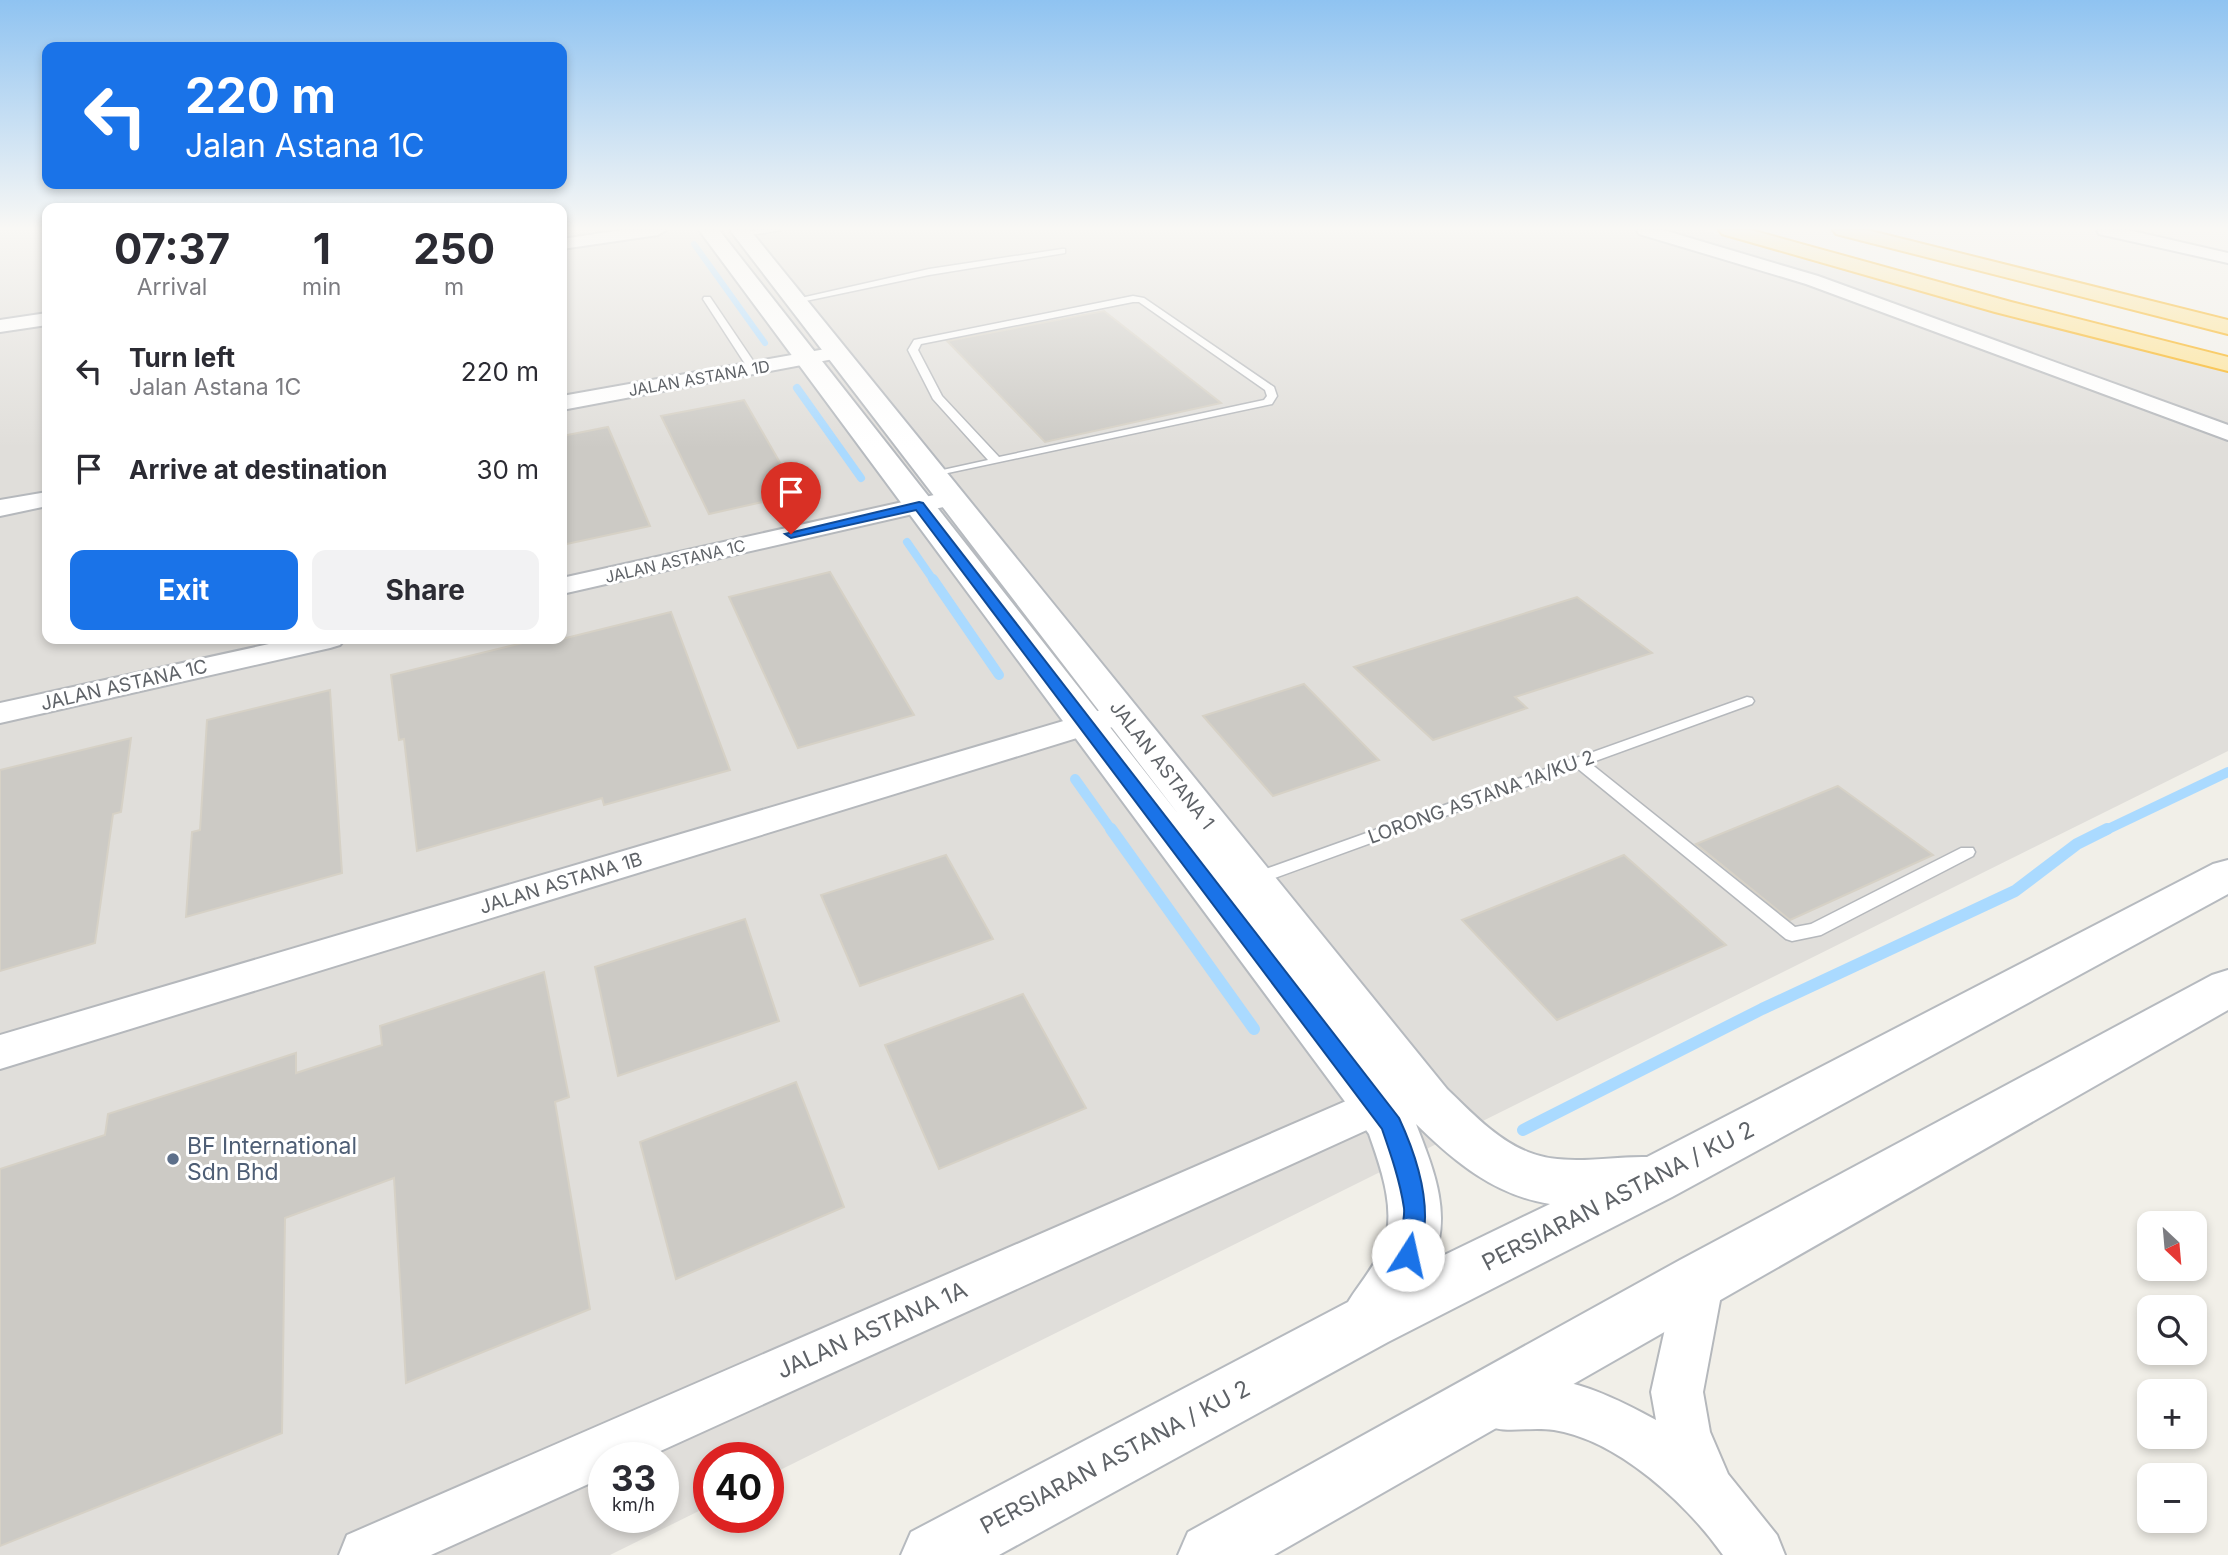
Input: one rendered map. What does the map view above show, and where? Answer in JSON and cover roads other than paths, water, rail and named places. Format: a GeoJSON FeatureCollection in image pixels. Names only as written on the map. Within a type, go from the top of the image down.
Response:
{"type":"FeatureCollection","features":[{"type":"Feature","properties":{"kind":"highway"},"geometry":{"type":"LineString","coordinates":[[1987,303],[2228,364]]}},
{"type":"Feature","properties":{"kind":"highway"},"geometry":{"type":"LineString","coordinates":[[2130,303],[2223,326]]}},
{"type":"Feature","properties":{"kind":"street","name":"JALAN ASTANA 1"},"geometry":{"type":"LineString","coordinates":[[764,303],[919,506],[1103,719],[1234,887],[1429,1104],[1466,1140],[1497,1163],[1540,1179],[1653,1181]]}},
{"type":"Feature","properties":{"kind":"street","name":"JALAN ASTANA 1"},"geometry":{"type":"LineString","coordinates":[[798,303],[951,498],[1103,719]]}},
{"type":"Feature","properties":{"kind":"street"},"geometry":{"type":"LineString","coordinates":[[1873,303],[2228,433]]}},
{"type":"Feature","properties":{"kind":"street"},"geometry":{"type":"LineString","coordinates":[[0,326],[42,320]]}},
{"type":"Feature","properties":{"kind":"street","name":"JALAN ASTANA 1D"},"geometry":{"type":"LineString","coordinates":[[567,402],[837,353]]}},
{"type":"Feature","properties":{"kind":"street","name":"JALAN ASTANA 1C"},"geometry":{"type":"LineString","coordinates":[[567,585],[951,498]]}},
{"type":"Feature","properties":{"kind":"street"},"geometry":{"type":"LineString","coordinates":[[0,508],[42,500]]}},
{"type":"Feature","properties":{"kind":"street","name":"JALAN ASTANA 1C"},"geometry":{"type":"LineString","coordinates":[[0,713],[308,644]]}},
{"type":"Feature","properties":{"kind":"street","name":"JALAN ASTANA 1B"},"geometry":{"type":"LineString","coordinates":[[0,1052],[1103,719]]}},
{"type":"Feature","properties":{"kind":"street","name":"PERSIARAN ASTANA / KU 2"},"geometry":{"type":"LineString","coordinates":[[933,1555],[1368,1322],[1653,1181],[2228,875]]}},
{"type":"Feature","properties":{"kind":"street","name":"JALAN ASTANA 1"},"geometry":{"type":"LineString","coordinates":[[1234,887],[1376,1106],[1391,1124],[1406,1166],[1416,1212],[1408,1255],[1368,1322]]}},
{"type":"Feature","properties":{"kind":"street"},"geometry":{"type":"LineString","coordinates":[[1211,1555],[1700,1279],[2228,988]]}},
{"type":"Feature","properties":{"kind":"street","name":"JALAN ASTANA 1A"},"geometry":{"type":"LineString","coordinates":[[367,1555],[1376,1106]]}},
{"type":"Feature","properties":{"kind":"street"},"geometry":{"type":"LineString","coordinates":[[1700,1279],[1677,1392],[1684,1432],[1709,1493]]}},
{"type":"Feature","properties":{"kind":"street"},"geometry":{"type":"LineString","coordinates":[[1440,1425],[1503,1405],[1552,1401],[1594,1415],[1632,1435],[1709,1493],[1757,1555]]}},
{"type":"Feature","properties":{"kind":"lane"},"geometry":{"type":"LineString","coordinates":[[709,303],[753,368]]}},
{"type":"Feature","properties":{"kind":"lane"},"geometry":{"type":"LineString","coordinates":[[996,461],[937,397],[913,350],[917,342],[1125,303]]}},
{"type":"Feature","properties":{"kind":"lane"},"geometry":{"type":"LineString","coordinates":[[933,475],[1268,401],[1272,396],[1270,389],[1145,303]]}},
{"type":"Feature","properties":{"kind":"lane","name":"LORONG ASTANA 1A/KU 2"},"geometry":{"type":"LineString","coordinates":[[1234,887],[1746,701]]}},
{"type":"Feature","properties":{"kind":"lane"},"geometry":{"type":"LineString","coordinates":[[1579,762],[1792,934],[1815,930],[1967,852]]}},
{"type":"Feature","properties":{"kind":"waterway"},"geometry":{"type":"LineString","coordinates":[[736,303],[765,343]]}},
{"type":"Feature","properties":{"kind":"waterway"},"geometry":{"type":"LineString","coordinates":[[797,388],[861,478]]}},
{"type":"Feature","properties":{"kind":"waterway"},"geometry":{"type":"LineString","coordinates":[[907,542],[934,581]]}},
{"type":"Feature","properties":{"kind":"waterway"},"geometry":{"type":"LineString","coordinates":[[933,579],[999,675]]}},
{"type":"Feature","properties":{"kind":"waterway"},"geometry":{"type":"LineString","coordinates":[[2104,831],[2228,772]]}},
{"type":"Feature","properties":{"kind":"waterway"},"geometry":{"type":"LineString","coordinates":[[1075,779],[1112,831]]}},
{"type":"Feature","properties":{"kind":"waterway"},"geometry":{"type":"LineString","coordinates":[[1111,829],[1254,1029]]}},
{"type":"Feature","properties":{"kind":"waterway"},"geometry":{"type":"LineString","coordinates":[[1523,1130],[1762,1009],[2015,891],[2077,844],[2107,829]]}},
{"type":"Feature","properties":{"kind":"place","name":"BF International Sdn Bhd"},"geometry":{"type":"Point","coordinates":[173,1159]}}]}
